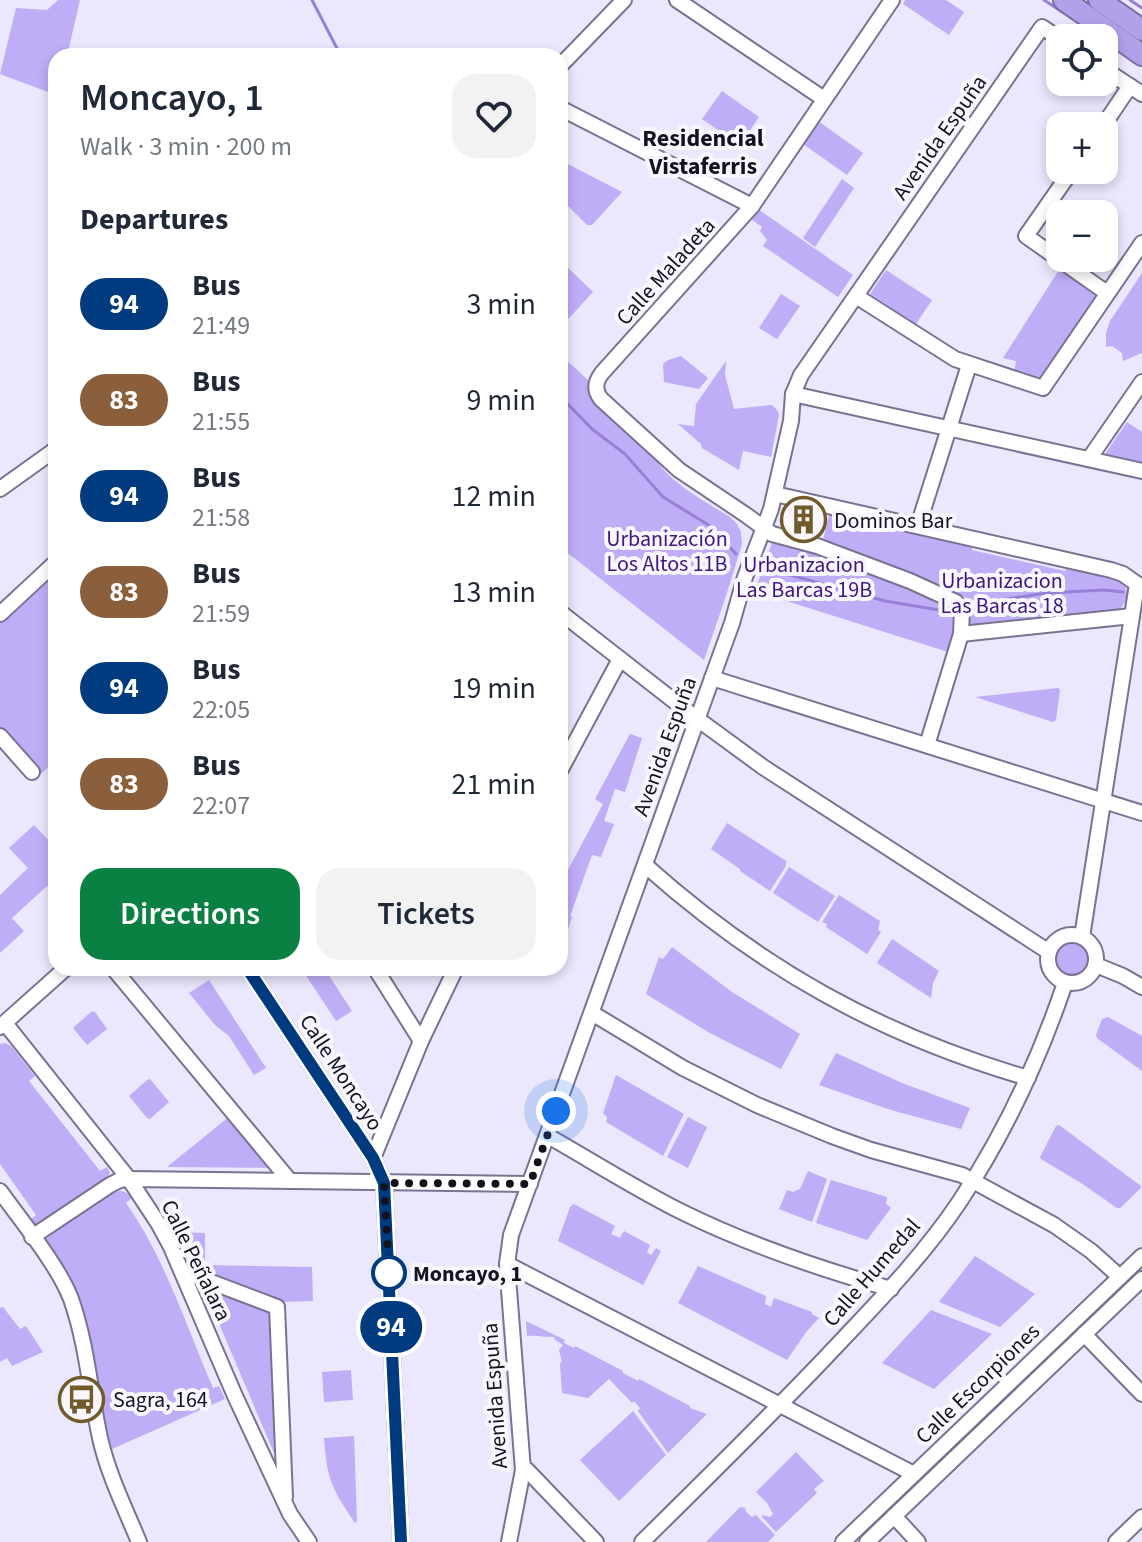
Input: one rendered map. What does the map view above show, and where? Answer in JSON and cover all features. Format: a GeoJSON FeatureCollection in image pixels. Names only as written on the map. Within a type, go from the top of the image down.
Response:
{"type":"FeatureCollection","features":[{"type":"Feature","properties":{"kind":"highway"},"geometry":{"type":"LineString","coordinates":[[1064,0],[1142,55]]}},
{"type":"Feature","properties":{"kind":"highway"},"geometry":{"type":"LineString","coordinates":[[1099,0],[1142,30]]}},
{"type":"Feature","properties":{"kind":"street"},"geometry":{"type":"LineString","coordinates":[[568,58],[624,0]]}},
{"type":"Feature","properties":{"kind":"street"},"geometry":{"type":"LineString","coordinates":[[677,0],[824,99]]}},
{"type":"Feature","properties":{"kind":"street","name":"Calle Maladeta"},"geometry":{"type":"LineString","coordinates":[[763,529],[679,470],[601,399],[596,389],[598,378],[752,206],[892,0]]}},
{"type":"Feature","properties":{"kind":"street","name":"Avenida Espuña"},"geometry":{"type":"LineString","coordinates":[[509,1542],[523,1470],[507,1264],[511,1235],[732,623],[775,494],[791,421],[793,394],[801,375],[1042,27],[1046,30]]}},
{"type":"Feature","properties":{"kind":"street"},"geometry":{"type":"LineString","coordinates":[[1116,112],[1136,90],[1118,78]]}},
{"type":"Feature","properties":{"kind":"street"},"geometry":{"type":"LineString","coordinates":[[568,112],[752,206]]}},
{"type":"Feature","properties":{"kind":"street"},"geometry":{"type":"LineString","coordinates":[[1062,184],[1027,236],[1107,293]]}},
{"type":"Feature","properties":{"kind":"street"},"geometry":{"type":"LineString","coordinates":[[856,296],[924,341],[969,365],[1043,388],[1142,243]]}},
{"type":"Feature","properties":{"kind":"street"},"geometry":{"type":"LineString","coordinates":[[918,526],[969,365]]}},
{"type":"Feature","properties":{"kind":"street"},"geometry":{"type":"LineString","coordinates":[[1089,459],[1142,382]]}},
{"type":"Feature","properties":{"kind":"street"},"geometry":{"type":"LineString","coordinates":[[793,394],[1142,471]]}},
{"type":"Feature","properties":{"kind":"street"},"geometry":{"type":"LineString","coordinates":[[0,489],[48,455]]}},
{"type":"Feature","properties":{"kind":"street"},"geometry":{"type":"LineString","coordinates":[[775,494],[1111,570],[1140,584],[1132,616],[1135,645],[1103,801],[1082,937]]}},
{"type":"Feature","properties":{"kind":"street"},"geometry":{"type":"LineString","coordinates":[[763,529],[889,573],[956,602],[962,609],[961,634],[927,745]]}},
{"type":"Feature","properties":{"kind":"street"},"geometry":{"type":"LineString","coordinates":[[0,614],[48,569]]}},
{"type":"Feature","properties":{"kind":"street"},"geometry":{"type":"LineString","coordinates":[[961,634],[1132,616]]}},
{"type":"Feature","properties":{"kind":"street"},"geometry":{"type":"LineString","coordinates":[[568,618],[763,767],[1049,952]]}},
{"type":"Feature","properties":{"kind":"street"},"geometry":{"type":"LineString","coordinates":[[568,756],[620,659]]}},
{"type":"Feature","properties":{"kind":"street"},"geometry":{"type":"LineString","coordinates":[[712,678],[1142,813]]}},
{"type":"Feature","properties":{"kind":"street"},"geometry":{"type":"LineString","coordinates":[[0,736],[32,772]]}},
{"type":"Feature","properties":{"kind":"street"},"geometry":{"type":"LineString","coordinates":[[645,865],[736,939],[810,988],[921,1042],[1028,1078]]}},
{"type":"Feature","properties":{"kind":"street"},"geometry":{"type":"LineString","coordinates":[[1062,937],[1082,937],[1092,945],[1097,958],[1094,971],[1085,981],[1065,983],[1053,974],[1048,960],[1049,952],[1062,937]]}},
{"type":"Feature","properties":{"kind":"street"},"geometry":{"type":"LineString","coordinates":[[1096,965],[1142,987]]}},
{"type":"Feature","properties":{"kind":"street"},"geometry":{"type":"LineString","coordinates":[[2,1025],[57,976]]}},
{"type":"Feature","properties":{"kind":"street"},"geometry":{"type":"LineString","coordinates":[[120,976],[290,1181]]}},
{"type":"Feature","properties":{"kind":"street","name":"Calle Moncayo"},"geometry":{"type":"LineString","coordinates":[[252,976],[373,1158],[384,1183],[401,1542]]}},
{"type":"Feature","properties":{"kind":"street"},"geometry":{"type":"LineString","coordinates":[[380,976],[421,1041]]}},
{"type":"Feature","properties":{"kind":"street"},"geometry":{"type":"LineString","coordinates":[[373,1158],[421,1041],[452,976]]}},
{"type":"Feature","properties":{"kind":"street","name":"Calle Humedal"},"geometry":{"type":"LineString","coordinates":[[642,1542],[891,1289],[959,1203],[1028,1078],[1065,983]]}},
{"type":"Feature","properties":{"kind":"street"},"geometry":{"type":"LineString","coordinates":[[592,1013],[683,1068],[757,1105],[832,1136],[910,1162],[957,1173],[1054,1225],[1091,1251],[1120,1277]]}},
{"type":"Feature","properties":{"kind":"street","name":"Calle Peñalara"},"geometry":{"type":"LineString","coordinates":[[2,1025],[129,1179],[158,1223],[294,1522],[309,1542]]}},
{"type":"Feature","properties":{"kind":"street"},"geometry":{"type":"LineString","coordinates":[[548,1136],[619,1178],[712,1226],[819,1268],[891,1289]]}},
{"type":"Feature","properties":{"kind":"street"},"geometry":{"type":"LineString","coordinates":[[32,1237],[110,1185],[129,1179],[530,1184]]}},
{"type":"Feature","properties":{"kind":"street"},"geometry":{"type":"LineString","coordinates":[[0,1191],[64,1283],[71,1300],[101,1441],[139,1542]]}},
{"type":"Feature","properties":{"kind":"street","name":"Calle Escorpiones"},"geometry":{"type":"LineString","coordinates":[[843,1542],[1142,1256]]}},
{"type":"Feature","properties":{"kind":"street"},"geometry":{"type":"LineString","coordinates":[[507,1264],[914,1474]]}},
{"type":"Feature","properties":{"kind":"street"},"geometry":{"type":"LineString","coordinates":[[182,1271],[277,1307],[286,1503]]}},
{"type":"Feature","properties":{"kind":"street","name":"Calle Escorpiones"},"geometry":{"type":"LineString","coordinates":[[867,1542],[1142,1279]]}},
{"type":"Feature","properties":{"kind":"street"},"geometry":{"type":"LineString","coordinates":[[1084,1334],[1142,1394]]}},
{"type":"Feature","properties":{"kind":"street"},"geometry":{"type":"LineString","coordinates":[[523,1470],[527,1470],[596,1542]]}},
{"type":"Feature","properties":{"kind":"street"},"geometry":{"type":"LineString","coordinates":[[894,1516],[918,1542]]}},
{"type":"Feature","properties":{"kind":"street"},"geometry":{"type":"LineString","coordinates":[[1116,1542],[1142,1517]]}},
{"type":"Feature","properties":{"kind":"green space"},"geometry":{"type":"Polygon","coordinates":[[[58,0],[80,0],[69,48],[48,48],[48,92],[0,74],[16,8],[47,10],[58,0]]]}},
{"type":"Feature","properties":{"kind":"green space"},"geometry":{"type":"Polygon","coordinates":[[[905,0],[946,0],[964,12],[949,35],[903,4],[905,0]]]}},
{"type":"Feature","properties":{"kind":"green space"},"geometry":{"type":"Polygon","coordinates":[[[722,91],[759,117],[740,145],[702,119],[722,91]]]}},
{"type":"Feature","properties":{"kind":"green space"},"geometry":{"type":"Polygon","coordinates":[[[818,121],[863,153],[847,175],[803,144],[818,121]]]}},
{"type":"Feature","properties":{"kind":"green space"},"geometry":{"type":"Polygon","coordinates":[[[568,164],[622,192],[592,225],[587,225],[568,206],[568,164]]]}},
{"type":"Feature","properties":{"kind":"green space"},"geometry":{"type":"Polygon","coordinates":[[[842,179],[854,188],[815,247],[803,238],[842,179]]]}},
{"type":"Feature","properties":{"kind":"green space"},"geometry":{"type":"Polygon","coordinates":[[[759,210],[853,275],[838,297],[763,246],[767,240],[760,231],[762,227],[752,220],[759,210]]]}},
{"type":"Feature","properties":{"kind":"green space"},"geometry":{"type":"Polygon","coordinates":[[[568,268],[593,292],[568,319],[568,268]]]}},
{"type":"Feature","properties":{"kind":"green space"},"geometry":{"type":"Polygon","coordinates":[[[886,270],[932,300],[916,324],[870,294],[886,270]]]}},
{"type":"Feature","properties":{"kind":"green space"},"geometry":{"type":"Polygon","coordinates":[[[1058,272],[1069,272],[1099,295],[1042,381],[1014,373],[1016,361],[1003,358],[1058,272]]]}},
{"type":"Feature","properties":{"kind":"green space"},"geometry":{"type":"Polygon","coordinates":[[[1142,273],[1142,353],[1123,361],[1122,353],[1112,346],[1106,347],[1106,333],[1110,321],[1142,273]]]}},
{"type":"Feature","properties":{"kind":"green space"},"geometry":{"type":"Polygon","coordinates":[[[781,294],[800,306],[777,339],[759,328],[781,294]]]}},
{"type":"Feature","properties":{"kind":"green space"},"geometry":{"type":"Polygon","coordinates":[[[681,356],[708,378],[699,389],[664,382],[663,364],[681,356]]]}},
{"type":"Feature","properties":{"kind":"green space","name":"Urbanización Los Altos 11B"},"geometry":{"type":"Polygon","coordinates":[[[568,361],[589,381],[591,400],[656,459],[670,476],[730,517],[741,532],[742,544],[704,660],[568,553],[568,361]]]}},
{"type":"Feature","properties":{"kind":"green space"},"geometry":{"type":"Polygon","coordinates":[[[726,361],[725,375],[734,409],[772,405],[779,415],[771,457],[743,451],[739,470],[702,448],[678,424],[694,426],[696,404],[726,361]]]}},
{"type":"Feature","properties":{"kind":"green space"},"geometry":{"type":"Polygon","coordinates":[[[1127,422],[1142,432],[1142,466],[1103,457],[1127,422]]]}},
{"type":"Feature","properties":{"kind":"green space","name":"Urbanizacion Las Barcas 18"},"geometry":{"type":"Polygon","coordinates":[[[830,512],[972,545],[972,550],[1065,571],[1068,566],[1122,580],[1127,597],[1117,612],[969,630],[970,604],[965,597],[823,540],[830,512]]]}},
{"type":"Feature","properties":{"kind":"green space","name":"Urbanizacion Las Barcas 19B"},"geometry":{"type":"Polygon","coordinates":[[[772,543],[798,545],[956,605],[956,630],[948,652],[755,591],[772,543]]]}},
{"type":"Feature","properties":{"kind":"green space"},"geometry":{"type":"Polygon","coordinates":[[[48,579],[48,767],[41,774],[0,729],[0,623],[48,579]]]}},
{"type":"Feature","properties":{"kind":"green space"},"geometry":{"type":"Polygon","coordinates":[[[1058,688],[1056,720],[1053,722],[975,697],[1058,688]]]}},
{"type":"Feature","properties":{"kind":"green space"},"geometry":{"type":"Polygon","coordinates":[[[630,734],[642,738],[625,792],[615,789],[604,821],[614,824],[601,857],[592,855],[568,929],[568,870],[603,804],[595,799],[630,734]]]}},
{"type":"Feature","properties":{"kind":"green space"},"geometry":{"type":"Polygon","coordinates":[[[727,823],[786,861],[770,891],[711,849],[727,823]]]}},
{"type":"Feature","properties":{"kind":"green space"},"geometry":{"type":"Polygon","coordinates":[[[34,825],[48,840],[48,887],[12,918],[24,931],[0,953],[0,895],[28,868],[9,848],[34,825]]]}},
{"type":"Feature","properties":{"kind":"green space"},"geometry":{"type":"Polygon","coordinates":[[[789,867],[835,896],[818,922],[773,893],[789,867]]]}},
{"type":"Feature","properties":{"kind":"green space"},"geometry":{"type":"Polygon","coordinates":[[[839,895],[880,921],[878,930],[881,932],[867,954],[822,922],[839,895]]]}},
{"type":"Feature","properties":{"kind":"green space"},"geometry":{"type":"Polygon","coordinates":[[[892,939],[939,971],[931,998],[877,963],[892,939]]]}},
{"type":"Feature","properties":{"kind":"green space"},"geometry":{"type":"Polygon","coordinates":[[[1072,943],[1083,948],[1088,959],[1083,970],[1072,975],[1061,970],[1056,959],[1061,948],[1072,943]]]}},
{"type":"Feature","properties":{"kind":"green space"},"geometry":{"type":"Polygon","coordinates":[[[672,947],[732,992],[800,1034],[781,1069],[708,1032],[646,994],[659,957],[663,959],[672,947]]]}},
{"type":"Feature","properties":{"kind":"green space"},"geometry":{"type":"Polygon","coordinates":[[[306,976],[329,976],[352,1011],[336,1021],[306,976]]]}},
{"type":"Feature","properties":{"kind":"green space"},"geometry":{"type":"Polygon","coordinates":[[[209,980],[266,1068],[254,1075],[229,1036],[215,1025],[189,993],[209,980]]]}},
{"type":"Feature","properties":{"kind":"green space"},"geometry":{"type":"Polygon","coordinates":[[[92,1011],[107,1029],[87,1045],[73,1028],[92,1011]]]}},
{"type":"Feature","properties":{"kind":"green space"},"geometry":{"type":"Polygon","coordinates":[[[1108,1017],[1142,1036],[1142,1071],[1097,1038],[1102,1019],[1108,1017]]]}},
{"type":"Feature","properties":{"kind":"green space"},"geometry":{"type":"Polygon","coordinates":[[[0,1044],[11,1046],[35,1076],[29,1081],[100,1171],[107,1167],[110,1173],[37,1224],[30,1220],[36,1215],[0,1164],[0,1044]]]}},
{"type":"Feature","properties":{"kind":"green space"},"geometry":{"type":"Polygon","coordinates":[[[836,1053],[902,1083],[970,1108],[961,1129],[891,1110],[819,1085],[836,1053]]]}},
{"type":"Feature","properties":{"kind":"green space"},"geometry":{"type":"Polygon","coordinates":[[[616,1075],[684,1114],[663,1156],[606,1122],[607,1117],[603,1113],[616,1075]]]}},
{"type":"Feature","properties":{"kind":"green space"},"geometry":{"type":"Polygon","coordinates":[[[150,1079],[169,1102],[150,1119],[129,1096],[150,1079]]]}},
{"type":"Feature","properties":{"kind":"green space"},"geometry":{"type":"Polygon","coordinates":[[[230,1116],[273,1168],[167,1167],[230,1116]]]}},
{"type":"Feature","properties":{"kind":"green space"},"geometry":{"type":"Polygon","coordinates":[[[688,1117],[707,1127],[688,1168],[667,1157],[688,1117]]]}},
{"type":"Feature","properties":{"kind":"green space"},"geometry":{"type":"Polygon","coordinates":[[[1059,1125],[1141,1188],[1117,1208],[1041,1159],[1059,1125]]]}},
{"type":"Feature","properties":{"kind":"green space"},"geometry":{"type":"Polygon","coordinates":[[[808,1171],[827,1179],[812,1222],[779,1209],[787,1190],[793,1192],[800,1189],[808,1171]]]}},
{"type":"Feature","properties":{"kind":"green space"},"geometry":{"type":"Polygon","coordinates":[[[831,1180],[887,1197],[886,1204],[891,1208],[867,1240],[816,1223],[831,1180]]]}},
{"type":"Feature","properties":{"kind":"green space"},"geometry":{"type":"Polygon","coordinates":[[[121,1191],[132,1198],[126,1203],[163,1269],[213,1388],[219,1386],[225,1399],[112,1449],[81,1304],[70,1278],[45,1239],[113,1192],[121,1191]]]}},
{"type":"Feature","properties":{"kind":"green space"},"geometry":{"type":"Polygon","coordinates":[[[574,1204],[615,1226],[611,1234],[620,1238],[624,1231],[650,1245],[647,1252],[651,1255],[656,1248],[661,1251],[643,1285],[558,1241],[570,1207],[574,1204]]]}},
{"type":"Feature","properties":{"kind":"green space"},"geometry":{"type":"Polygon","coordinates":[[[181,1232],[205,1233],[205,1265],[312,1267],[313,1301],[282,1302],[197,1269],[181,1232]]]}},
{"type":"Feature","properties":{"kind":"green space"},"geometry":{"type":"Polygon","coordinates":[[[975,1256],[1035,1294],[1000,1327],[939,1302],[975,1256]]]}},
{"type":"Feature","properties":{"kind":"green space"},"geometry":{"type":"Polygon","coordinates":[[[698,1266],[766,1296],[765,1304],[771,1307],[774,1298],[812,1312],[819,1318],[787,1360],[678,1303],[698,1266]]]}},
{"type":"Feature","properties":{"kind":"green space"},"geometry":{"type":"Polygon","coordinates":[[[203,1286],[271,1312],[277,1460],[203,1286]]]}},
{"type":"Feature","properties":{"kind":"green space"},"geometry":{"type":"Polygon","coordinates":[[[3,1307],[20,1329],[26,1326],[43,1352],[12,1366],[7,1358],[0,1362],[0,1308],[3,1307]]]}},
{"type":"Feature","properties":{"kind":"green space"},"geometry":{"type":"Polygon","coordinates":[[[931,1310],[992,1334],[934,1389],[882,1363],[931,1310]]]}},
{"type":"Feature","properties":{"kind":"green space"},"geometry":{"type":"Polygon","coordinates":[[[526,1321],[690,1408],[707,1414],[668,1453],[638,1411],[640,1408],[609,1379],[588,1398],[562,1393],[559,1350],[563,1345],[554,1337],[527,1336],[526,1321]]]}},
{"type":"Feature","properties":{"kind":"green space"},"geometry":{"type":"Polygon","coordinates":[[[351,1370],[353,1400],[324,1402],[322,1372],[351,1370]]]}},
{"type":"Feature","properties":{"kind":"green space"},"geometry":{"type":"Polygon","coordinates":[[[633,1411],[666,1455],[619,1501],[580,1460],[633,1411]]]}},
{"type":"Feature","properties":{"kind":"green space"},"geometry":{"type":"Polygon","coordinates":[[[354,1436],[355,1523],[332,1484],[324,1438],[354,1436]]]}},
{"type":"Feature","properties":{"kind":"green space"},"geometry":{"type":"Polygon","coordinates":[[[796,1452],[824,1481],[814,1489],[817,1493],[776,1532],[762,1517],[773,1514],[756,1492],[796,1452]]]}},
{"type":"Feature","properties":{"kind":"green space"},"geometry":{"type":"Polygon","coordinates":[[[740,1507],[745,1508],[752,1517],[756,1515],[775,1535],[768,1542],[706,1542],[740,1507]]]}},
{"type":"Feature","properties":{"kind":"waterway"},"geometry":{"type":"LineString","coordinates":[[312,0],[337,48]]}},
{"type":"Feature","properties":{"kind":"waterway"},"geometry":{"type":"LineString","coordinates":[[1044,0],[1079,23]]}},
{"type":"Feature","properties":{"kind":"waterway"},"geometry":{"type":"LineString","coordinates":[[1130,0],[1142,8]]}},
{"type":"Feature","properties":{"kind":"waterway"},"geometry":{"type":"LineString","coordinates":[[568,404],[592,429],[625,454],[663,497],[710,526],[736,554]]}},
{"type":"Feature","properties":{"kind":"waterway"},"geometry":{"type":"LineString","coordinates":[[768,569],[885,601],[951,612]]}},
{"type":"Feature","properties":{"kind":"waterway"},"geometry":{"type":"LineString","coordinates":[[976,606],[982,608],[1000,600],[1047,593],[1123,592]]}},
{"type":"Feature","properties":{"kind":"bus line","name":"94"},"geometry":{"type":"LineString","coordinates":[[252,976],[373,1158],[384,1183],[401,1542]]}},
{"type":"Feature","properties":{"kind":"place","name":"Dominos Bar"},"geometry":{"type":"Point","coordinates":[803,520]}},
{"type":"Feature","properties":{"kind":"place","name":"Moncayo, 1"},"geometry":{"type":"Point","coordinates":[389,1273]}},
{"type":"Feature","properties":{"kind":"place","name":"Sagra, 164"},"geometry":{"type":"Point","coordinates":[82,1399]}},
{"type":"Feature","properties":{"kind":"district","name":"Residencial Vistaferris"},"geometry":{"type":"Point","coordinates":[703,152]}},
{"type":"Feature","properties":{"kind":"route"},"geometry":{"type":"LineString","coordinates":[[389,1273],[384,1183],[530,1184],[556,1111]]}}]}
